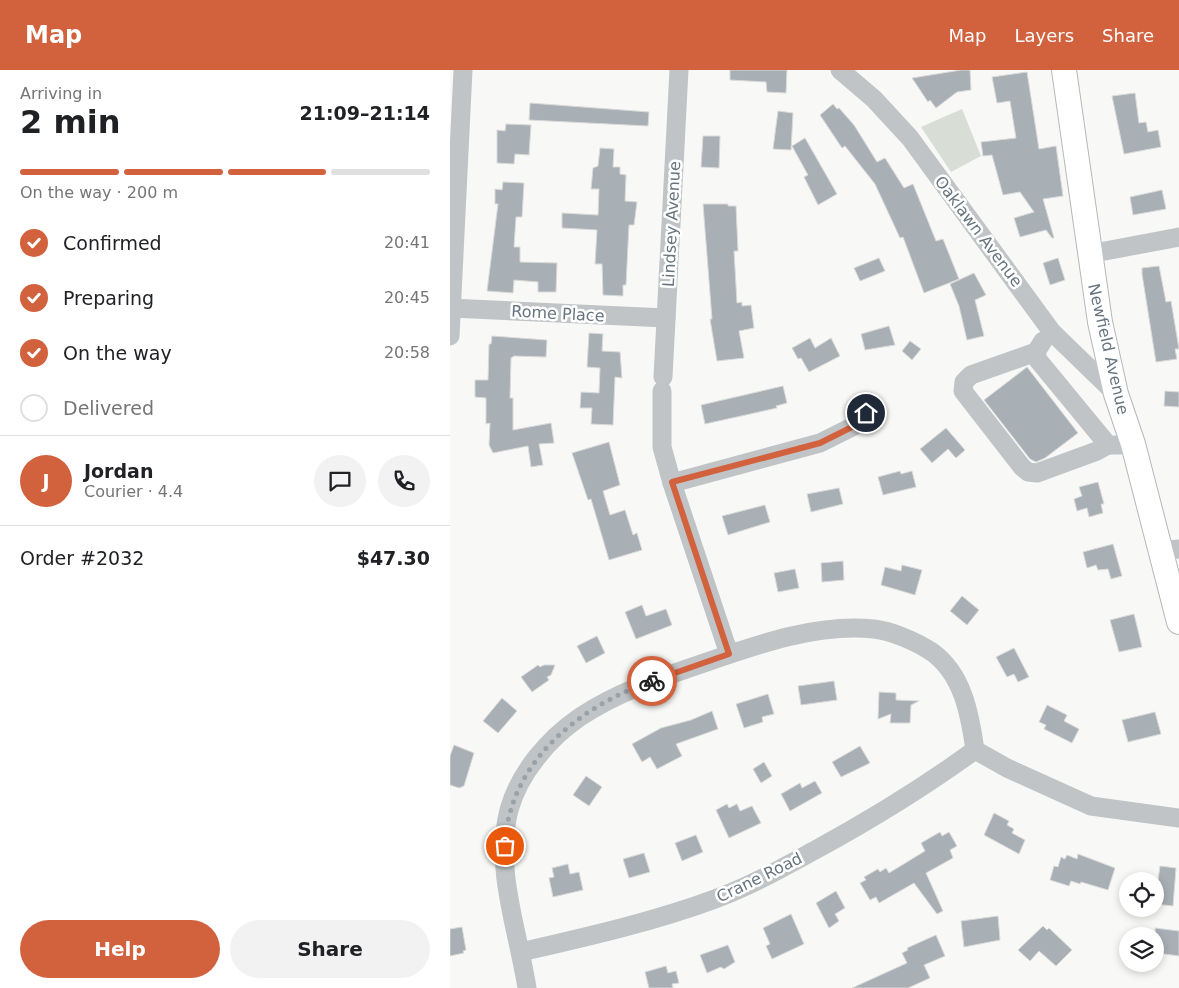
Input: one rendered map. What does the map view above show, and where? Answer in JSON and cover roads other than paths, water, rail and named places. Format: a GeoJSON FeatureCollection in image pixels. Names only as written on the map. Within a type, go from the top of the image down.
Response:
{"type":"FeatureCollection","features":[{"type":"Feature","properties":{"kind":"main road","name":"Newfield Avenue"},"geometry":{"type":"LineString","coordinates":[[1064,70],[1100,322],[1116,394],[1170,550],[1179,622]]}},
{"type":"Feature","properties":{"kind":"street"},"geometry":{"type":"LineString","coordinates":[[450,336],[463,70]]}},
{"type":"Feature","properties":{"kind":"street","name":"Lindsey Avenue"},"geometry":{"type":"LineString","coordinates":[[679,70],[662,384],[661,439],[672,482],[729,654]]}},
{"type":"Feature","properties":{"kind":"street","name":"Oaklawn Avenue"},"geometry":{"type":"LineString","coordinates":[[840,70],[874,99],[910,138],[1052,332],[1116,394]]}},
{"type":"Feature","properties":{"kind":"street"},"geometry":{"type":"LineString","coordinates":[[1089,254],[1179,237]]}},
{"type":"Feature","properties":{"kind":"street","name":"Rome Place"},"geometry":{"type":"LineString","coordinates":[[451,308],[666,318]]}},
{"type":"Feature","properties":{"kind":"street"},"geometry":{"type":"LineString","coordinates":[[1052,332],[1039,345],[1036,352],[1038,360],[1108,444]]}},
{"type":"Feature","properties":{"kind":"street"},"geometry":{"type":"LineString","coordinates":[[1036,352],[971,375],[964,382],[963,391],[1022,467],[1028,472],[1037,472],[1098,451],[1108,444],[1133,444]]}},
{"type":"Feature","properties":{"kind":"street"},"geometry":{"type":"LineString","coordinates":[[672,482],[820,443],[854,426],[866,413]]}},
{"type":"Feature","properties":{"kind":"street"},"geometry":{"type":"LineString","coordinates":[[527,988],[510,905],[505,859],[509,810],[526,773],[556,737],[588,713],[637,686],[729,654],[783,639],[831,630],[875,629],[894,634],[932,652],[954,678],[967,707],[975,750],[1007,768],[1091,806],[1179,818]]}},
{"type":"Feature","properties":{"kind":"street","name":"Crane Road"},"geometry":{"type":"LineString","coordinates":[[521,952],[669,915],[717,898],[777,871],[860,825],[933,780],[975,750]]}}]}
